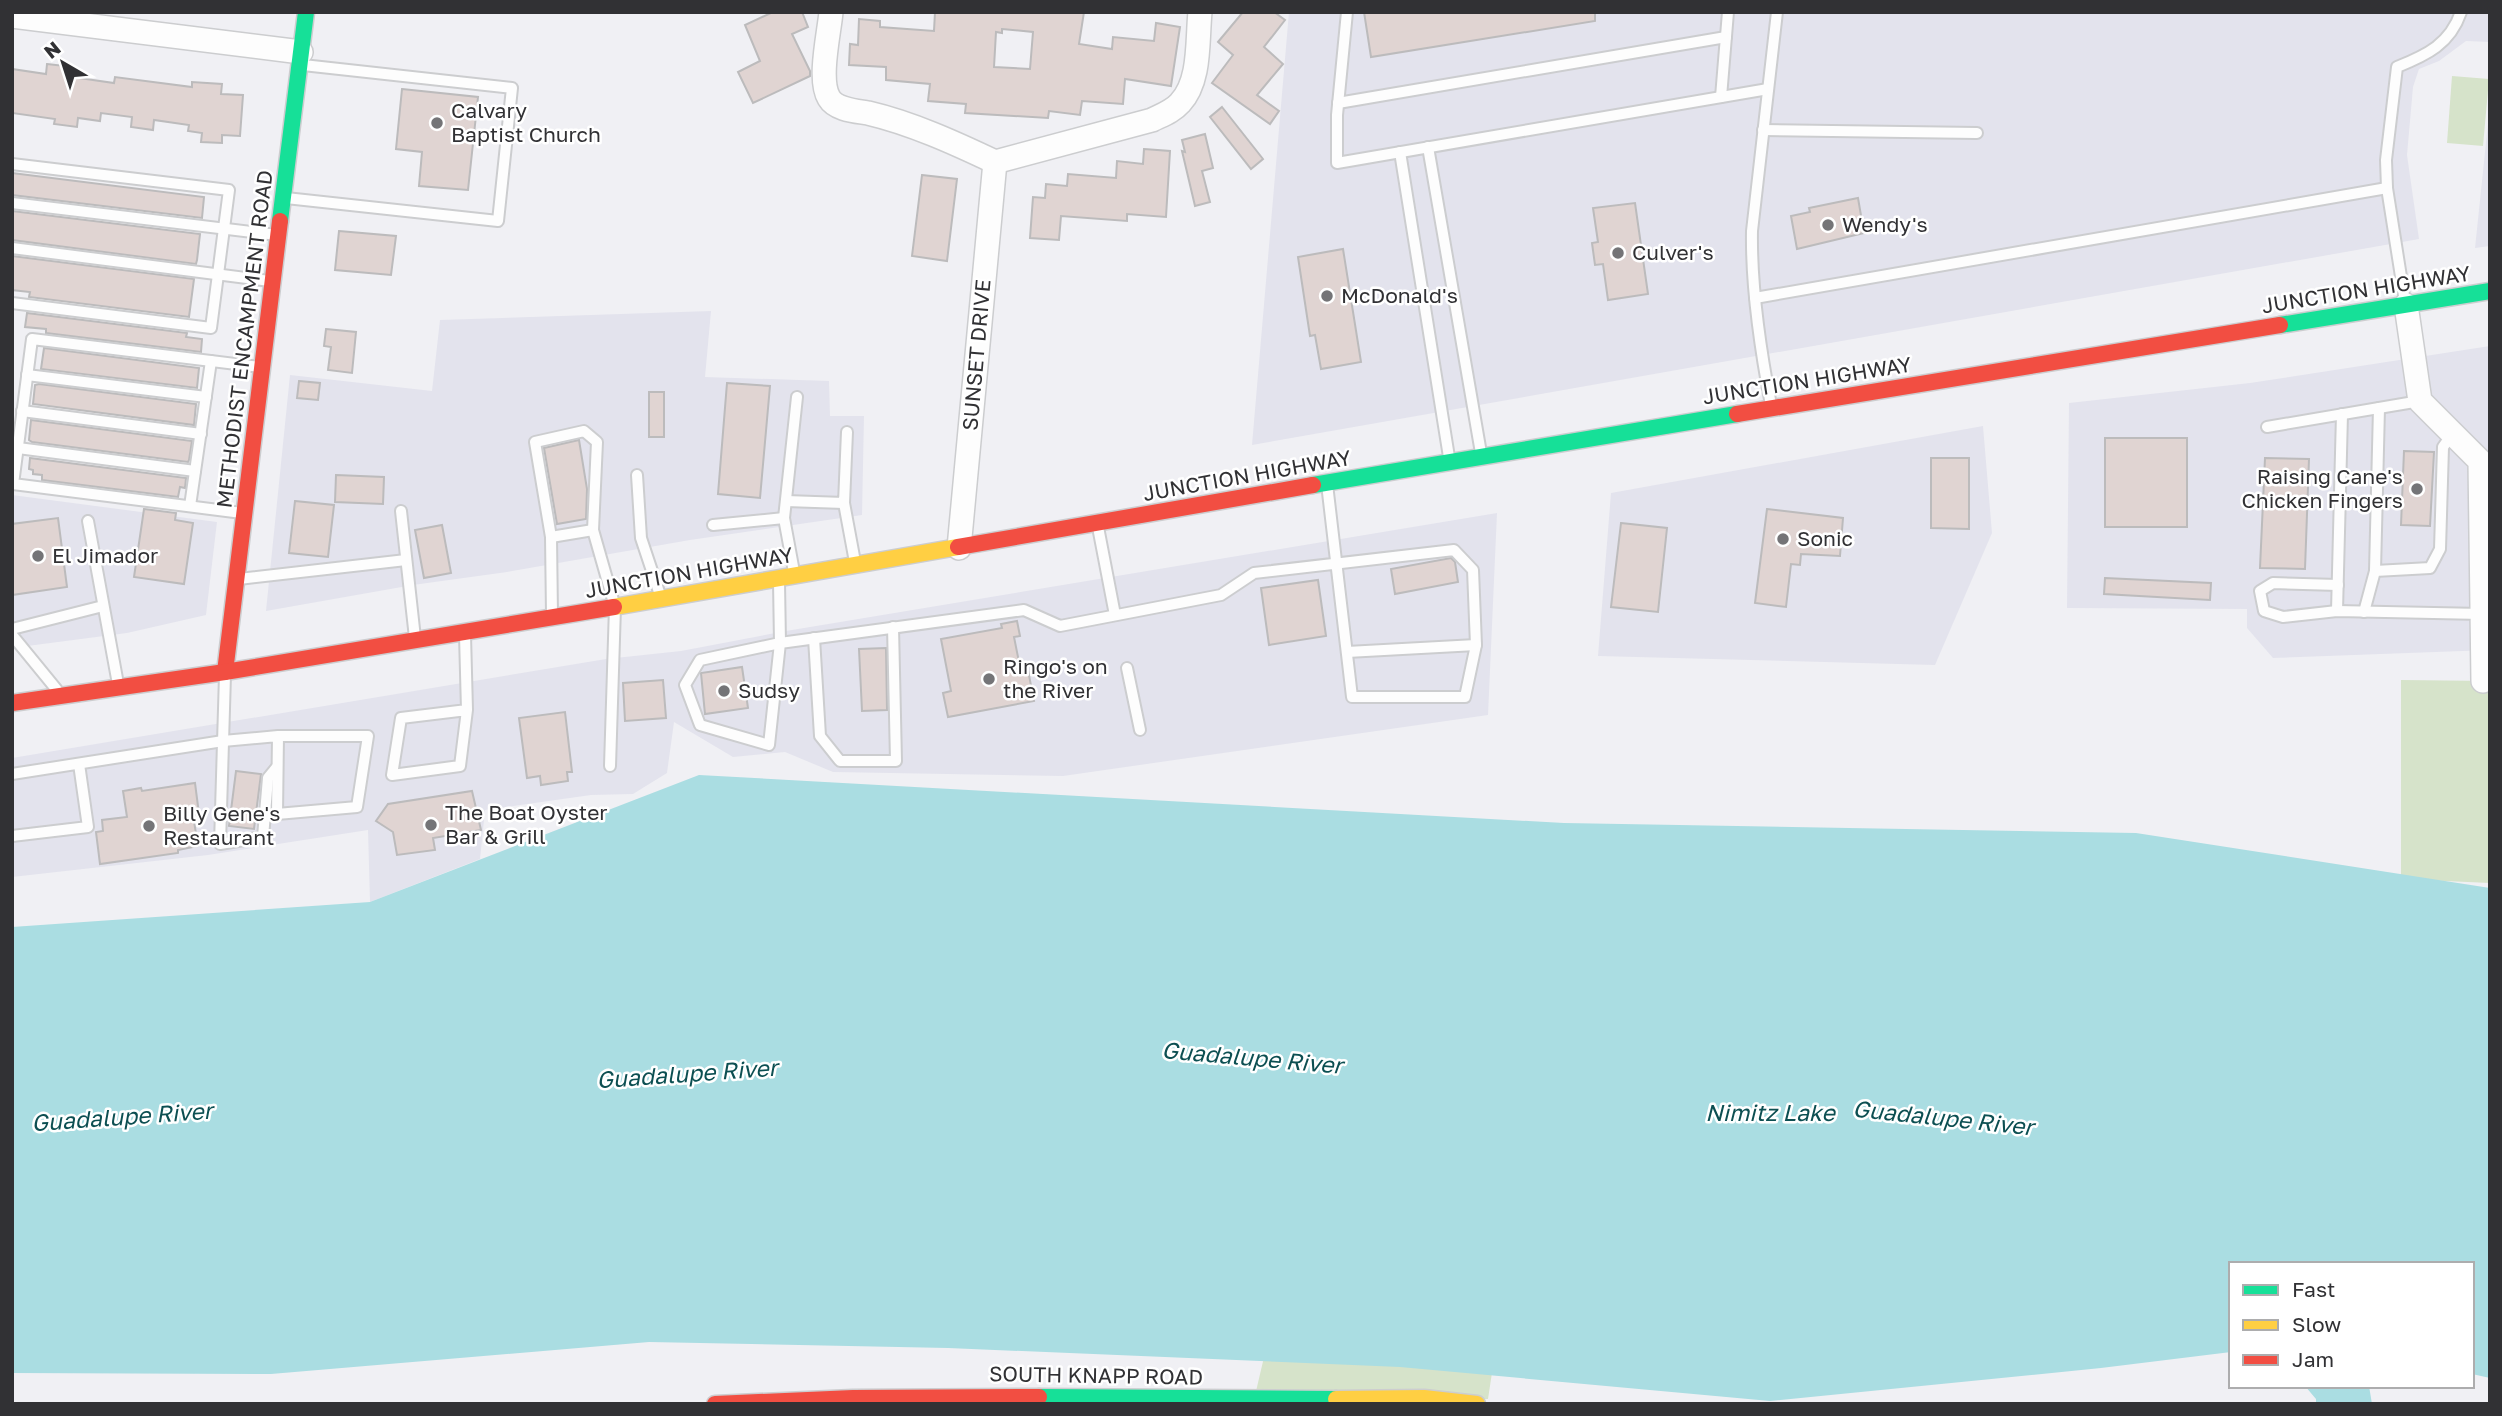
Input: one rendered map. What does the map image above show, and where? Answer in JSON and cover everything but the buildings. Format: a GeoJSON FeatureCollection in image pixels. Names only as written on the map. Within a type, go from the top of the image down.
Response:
{"type":"FeatureCollection","features":[{"type":"Feature","properties":{"kind":"main road","name":"METHODIST ENCAMPMENT ROAD"},"geometry":{"type":"LineString","coordinates":[[225,672],[306,12]]}},
{"type":"Feature","properties":{"kind":"main road","name":"JUNCTION HIGHWAY"},"geometry":{"type":"LineString","coordinates":[[12,703],[225,672],[552,618],[1450,461],[2490,291]]}},
{"type":"Feature","properties":{"kind":"main road"},"geometry":{"type":"LineString","coordinates":[[12,685],[61,695]]}},
{"type":"Feature","properties":{"kind":"main road","name":"SOUTH KNAPP ROAD"},"geometry":{"type":"LineString","coordinates":[[715,1404],[981,1395],[1268,1400],[1396,1397],[1477,1404]]}},
{"type":"Feature","properties":{"kind":"street"},"geometry":{"type":"LineString","coordinates":[[831,12],[825,73],[825,90],[830,101],[839,107],[907,125],[995,162],[1152,120],[1171,110],[1186,95],[1194,76],[1200,12]]}},
{"type":"Feature","properties":{"kind":"street"},"geometry":{"type":"LineString","coordinates":[[12,16],[301,58]]}},
{"type":"Feature","properties":{"kind":"street","name":"SUNSET DRIVE"},"geometry":{"type":"LineString","coordinates":[[959,548],[995,162]]}},
{"type":"Feature","properties":{"kind":"street"},"geometry":{"type":"LineString","coordinates":[[2406,304],[2420,401],[2485,461],[2483,681]]}},
{"type":"Feature","properties":{"kind":"lane"},"geometry":{"type":"LineString","coordinates":[[1347,12],[1338,103],[1337,163],[1768,89]]}},
{"type":"Feature","properties":{"kind":"lane"},"geometry":{"type":"LineString","coordinates":[[1721,97],[1728,12]]}},
{"type":"Feature","properties":{"kind":"lane"},"geometry":{"type":"LineString","coordinates":[[1772,408],[1751,264],[1752,231],[1777,12]]}},
{"type":"Feature","properties":{"kind":"lane"},"geometry":{"type":"LineString","coordinates":[[2406,304],[2387,188],[2386,160],[2397,67],[2429,54],[2455,27],[2461,12]]}},
{"type":"Feature","properties":{"kind":"lane"},"geometry":{"type":"LineString","coordinates":[[1338,103],[1726,37]]}},
{"type":"Feature","properties":{"kind":"lane"},"geometry":{"type":"LineString","coordinates":[[284,198],[498,221],[512,88],[301,58]]}},
{"type":"Feature","properties":{"kind":"lane"},"geometry":{"type":"LineString","coordinates":[[1763,130],[1977,133]]}},
{"type":"Feature","properties":{"kind":"lane"},"geometry":{"type":"LineString","coordinates":[[1428,147],[1482,456]]}},
{"type":"Feature","properties":{"kind":"lane"},"geometry":{"type":"LineString","coordinates":[[1400,152],[1450,461]]}},
{"type":"Feature","properties":{"kind":"lane"},"geometry":{"type":"LineString","coordinates":[[12,164],[229,190],[211,328],[12,303]]}},
{"type":"Feature","properties":{"kind":"lane"},"geometry":{"type":"LineString","coordinates":[[1755,298],[2387,188]]}},
{"type":"Feature","properties":{"kind":"lane"},"geometry":{"type":"LineString","coordinates":[[12,203],[279,235]]}},
{"type":"Feature","properties":{"kind":"lane"},"geometry":{"type":"LineString","coordinates":[[12,248],[273,281]]}},
{"type":"Feature","properties":{"kind":"lane"},"geometry":{"type":"LineString","coordinates":[[244,513],[13,484],[22,411],[32,338],[262,368]]}},
{"type":"Feature","properties":{"kind":"lane"},"geometry":{"type":"LineString","coordinates":[[190,506],[211,361]]}},
{"type":"Feature","properties":{"kind":"lane"},"geometry":{"type":"LineString","coordinates":[[27,375],[206,397]]}},
{"type":"Feature","properties":{"kind":"lane"},"geometry":{"type":"LineString","coordinates":[[797,397],[784,518],[787,578],[780,643],[769,745],[700,725],[685,685],[700,660],[780,643],[1024,610],[1060,626],[1221,595],[1254,573],[1337,564],[1454,550],[1473,570],[1476,645],[1465,696],[1352,697],[1337,564],[1327,483]]}},
{"type":"Feature","properties":{"kind":"lane"},"geometry":{"type":"LineString","coordinates":[[2267,428],[2420,401]]}},
{"type":"Feature","properties":{"kind":"lane"},"geometry":{"type":"LineString","coordinates":[[2364,612],[2375,571],[2379,408]]}},
{"type":"Feature","properties":{"kind":"lane"},"geometry":{"type":"LineString","coordinates":[[22,411],[201,434]]}},
{"type":"Feature","properties":{"kind":"lane"},"geometry":{"type":"LineString","coordinates":[[2337,611],[2342,414]]}},
{"type":"Feature","properties":{"kind":"lane"},"geometry":{"type":"LineString","coordinates":[[552,618],[551,537],[534,442],[584,431],[597,442],[593,530],[615,607],[610,766]]}},
{"type":"Feature","properties":{"kind":"lane"},"geometry":{"type":"LineString","coordinates":[[847,432],[844,503],[856,566]]}},
{"type":"Feature","properties":{"kind":"lane"},"geometry":{"type":"LineString","coordinates":[[2375,571],[2430,568],[2440,549],[2443,447],[2453,433]]}},
{"type":"Feature","properties":{"kind":"lane"},"geometry":{"type":"LineString","coordinates":[[18,448],[195,471]]}},
{"type":"Feature","properties":{"kind":"lane"},"geometry":{"type":"LineString","coordinates":[[637,475],[641,538],[661,599]]}},
{"type":"Feature","properties":{"kind":"lane"},"geometry":{"type":"LineString","coordinates":[[786,501],[844,503]]}},
{"type":"Feature","properties":{"kind":"lane"},"geometry":{"type":"LineString","coordinates":[[401,511],[415,640]]}},
{"type":"Feature","properties":{"kind":"lane"},"geometry":{"type":"LineString","coordinates":[[713,526],[784,518]]}},
{"type":"Feature","properties":{"kind":"lane"},"geometry":{"type":"LineString","coordinates":[[88,522],[118,687]]}},
{"type":"Feature","properties":{"kind":"lane"},"geometry":{"type":"LineString","coordinates":[[1097,524],[1115,615]]}},
{"type":"Feature","properties":{"kind":"lane"},"geometry":{"type":"LineString","coordinates":[[551,537],[593,530]]}},
{"type":"Feature","properties":{"kind":"lane"},"geometry":{"type":"LineString","coordinates":[[236,579],[406,560]]}},
{"type":"Feature","properties":{"kind":"lane"},"geometry":{"type":"LineString","coordinates":[[2338,585],[2273,583],[2260,591],[2264,611],[2283,617],[2337,611],[2482,614]]}},
{"type":"Feature","properties":{"kind":"lane"},"geometry":{"type":"LineString","coordinates":[[12,629],[103,606]]}},
{"type":"Feature","properties":{"kind":"lane"},"geometry":{"type":"LineString","coordinates":[[814,638],[820,736],[840,761],[896,761],[893,627]]}},
{"type":"Feature","properties":{"kind":"lane"},"geometry":{"type":"LineString","coordinates":[[465,632],[467,710],[460,766],[392,775],[401,718],[467,710]]}},
{"type":"Feature","properties":{"kind":"lane"},"geometry":{"type":"LineString","coordinates":[[12,635],[61,695]]}},
{"type":"Feature","properties":{"kind":"lane"},"geometry":{"type":"LineString","coordinates":[[1347,652],[1476,645]]}},
{"type":"Feature","properties":{"kind":"lane"},"geometry":{"type":"LineString","coordinates":[[1127,668],[1140,730]]}},
{"type":"Feature","properties":{"kind":"lane"},"geometry":{"type":"LineString","coordinates":[[225,672],[220,845],[263,837],[268,779],[277,767]]}},
{"type":"Feature","properties":{"kind":"lane"},"geometry":{"type":"LineString","coordinates":[[12,774],[223,741],[278,736],[368,736],[357,807],[277,814],[278,736]]}},
{"type":"Feature","properties":{"kind":"lane"},"geometry":{"type":"LineString","coordinates":[[12,836],[88,827],[79,764]]}},
{"type":"Feature","properties":{"kind":"shaded area"},"geometry":{"type":"Polygon","coordinates":[[[1289,12],[2490,12],[2490,42],[2466,41],[2439,61],[2419,69],[2413,87],[2407,155],[2419,239],[1252,445],[1289,12]]]}},
{"type":"Feature","properties":{"kind":"shaded area"},"geometry":{"type":"Polygon","coordinates":[[[2490,104],[2490,246],[2475,248],[2490,104]]]}},
{"type":"Feature","properties":{"kind":"shaded area"},"geometry":{"type":"Polygon","coordinates":[[[711,311],[705,377],[829,381],[830,416],[864,416],[862,515],[690,540],[266,611],[290,375],[432,391],[440,320],[711,311]]]}},
{"type":"Feature","properties":{"kind":"shaded area"},"geometry":{"type":"Polygon","coordinates":[[[2490,346],[2490,650],[2273,658],[2247,628],[2247,609],[2067,608],[2069,403],[2250,383],[2490,346]]]}},
{"type":"Feature","properties":{"kind":"shaded area"},"geometry":{"type":"Polygon","coordinates":[[[1983,426],[1992,533],[1935,665],[1598,656],[1611,493],[1983,426]]]}},
{"type":"Feature","properties":{"kind":"shaded area"},"geometry":{"type":"Polygon","coordinates":[[[12,495],[217,522],[206,615],[127,633],[12,648],[12,495]]]}},
{"type":"Feature","properties":{"kind":"shaded area"},"geometry":{"type":"Polygon","coordinates":[[[1497,513],[1488,715],[1063,776],[833,772],[785,752],[733,757],[674,722],[667,773],[633,794],[591,795],[485,810],[480,859],[370,902],[368,830],[208,855],[12,877],[12,758],[606,659],[681,651],[786,631],[1497,513]]]}},
{"type":"Feature","properties":{"kind":"green space"},"geometry":{"type":"Polygon","coordinates":[[[2452,76],[2489,79],[2483,146],[2447,143],[2452,76]]]}},
{"type":"Feature","properties":{"kind":"green space"},"geometry":{"type":"Polygon","coordinates":[[[2401,680],[2490,681],[2490,883],[2401,879],[2401,680]]]}},
{"type":"Feature","properties":{"kind":"green space"},"geometry":{"type":"Polygon","coordinates":[[[1268,1340],[1495,1353],[1488,1399],[1253,1404],[1268,1340]]]}},
{"type":"Feature","properties":{"kind":"water","name":"Nimitz Lake"},"geometry":{"type":"Polygon","coordinates":[[[699,775],[1564,823],[2136,833],[2490,888],[2490,1378],[2474,1374],[2474,1262],[2229,1262],[2229,1352],[2101,1368],[1770,1401],[1400,1367],[948,1348],[649,1342],[271,1374],[12,1373],[12,927],[370,902],[699,775]]]}},
{"type":"Feature","properties":{"kind":"water"},"geometry":{"type":"Polygon","coordinates":[[[2307,1388],[2369,1388],[2372,1404],[2316,1404],[2316,1399],[2307,1388]]]}},
{"type":"Feature","properties":{"kind":"traffic: fast"},"geometry":{"type":"LineString","coordinates":[[280,221],[306,12]]}},
{"type":"Feature","properties":{"kind":"traffic: fast"},"geometry":{"type":"LineString","coordinates":[[2280,325],[2490,291]]}},
{"type":"Feature","properties":{"kind":"traffic: fast"},"geometry":{"type":"LineString","coordinates":[[1313,485],[1737,414]]}},
{"type":"Feature","properties":{"kind":"traffic: fast"},"geometry":{"type":"LineString","coordinates":[[1039,1397],[1336,1399]]}},
{"type":"Feature","properties":{"kind":"traffic: slow"},"geometry":{"type":"LineString","coordinates":[[614,607],[958,547]]}},
{"type":"Feature","properties":{"kind":"traffic: slow"},"geometry":{"type":"LineString","coordinates":[[1336,1399],[1424,1398],[1477,1404]]}},
{"type":"Feature","properties":{"kind":"traffic: jam"},"geometry":{"type":"LineString","coordinates":[[225,672],[280,221]]}},
{"type":"Feature","properties":{"kind":"traffic: jam"},"geometry":{"type":"LineString","coordinates":[[1737,414],[2280,325]]}},
{"type":"Feature","properties":{"kind":"traffic: jam"},"geometry":{"type":"LineString","coordinates":[[958,547],[1313,485]]}},
{"type":"Feature","properties":{"kind":"traffic: jam"},"geometry":{"type":"LineString","coordinates":[[12,703],[225,672],[614,607]]}},
{"type":"Feature","properties":{"kind":"traffic: jam"},"geometry":{"type":"LineString","coordinates":[[715,1404],[853,1398],[1039,1397]]}},
{"type":"Feature","properties":{"kind":"place","name":"Calvary Baptist Church"},"geometry":{"type":"Point","coordinates":[437,123]}},
{"type":"Feature","properties":{"kind":"place","name":"Wendy's"},"geometry":{"type":"Point","coordinates":[1828,225]}},
{"type":"Feature","properties":{"kind":"place","name":"Culver's"},"geometry":{"type":"Point","coordinates":[1618,253]}},
{"type":"Feature","properties":{"kind":"place","name":"McDonald's"},"geometry":{"type":"Point","coordinates":[1327,296]}},
{"type":"Feature","properties":{"kind":"place","name":"Raising Cane's Chicken Fingers"},"geometry":{"type":"Point","coordinates":[2417,489]}},
{"type":"Feature","properties":{"kind":"place","name":"Sonic"},"geometry":{"type":"Point","coordinates":[1783,539]}},
{"type":"Feature","properties":{"kind":"place","name":"El Jimador"},"geometry":{"type":"Point","coordinates":[38,556]}},
{"type":"Feature","properties":{"kind":"place","name":"Ringo's on the River"},"geometry":{"type":"Point","coordinates":[989,679]}},
{"type":"Feature","properties":{"kind":"place","name":"Sudsy"},"geometry":{"type":"Point","coordinates":[724,691]}},
{"type":"Feature","properties":{"kind":"place","name":"The Boat Oyster Bar & Grill"},"geometry":{"type":"Point","coordinates":[431,825]}},
{"type":"Feature","properties":{"kind":"place","name":"Billy Gene's Restaurant"},"geometry":{"type":"Point","coordinates":[149,826]}},
{"type":"Feature","properties":{"kind":"water label","name":"Guadalupe River"},"geometry":{"type":"Point","coordinates":[1252,1058]}},
{"type":"Feature","properties":{"kind":"water label","name":"Guadalupe River"},"geometry":{"type":"Point","coordinates":[687,1074]}},
{"type":"Feature","properties":{"kind":"water label","name":"Guadalupe River"},"geometry":{"type":"Point","coordinates":[122,1117]}},
{"type":"Feature","properties":{"kind":"water label","name":"Guadalupe River"},"geometry":{"type":"Point","coordinates":[1943,1118]}}]}
